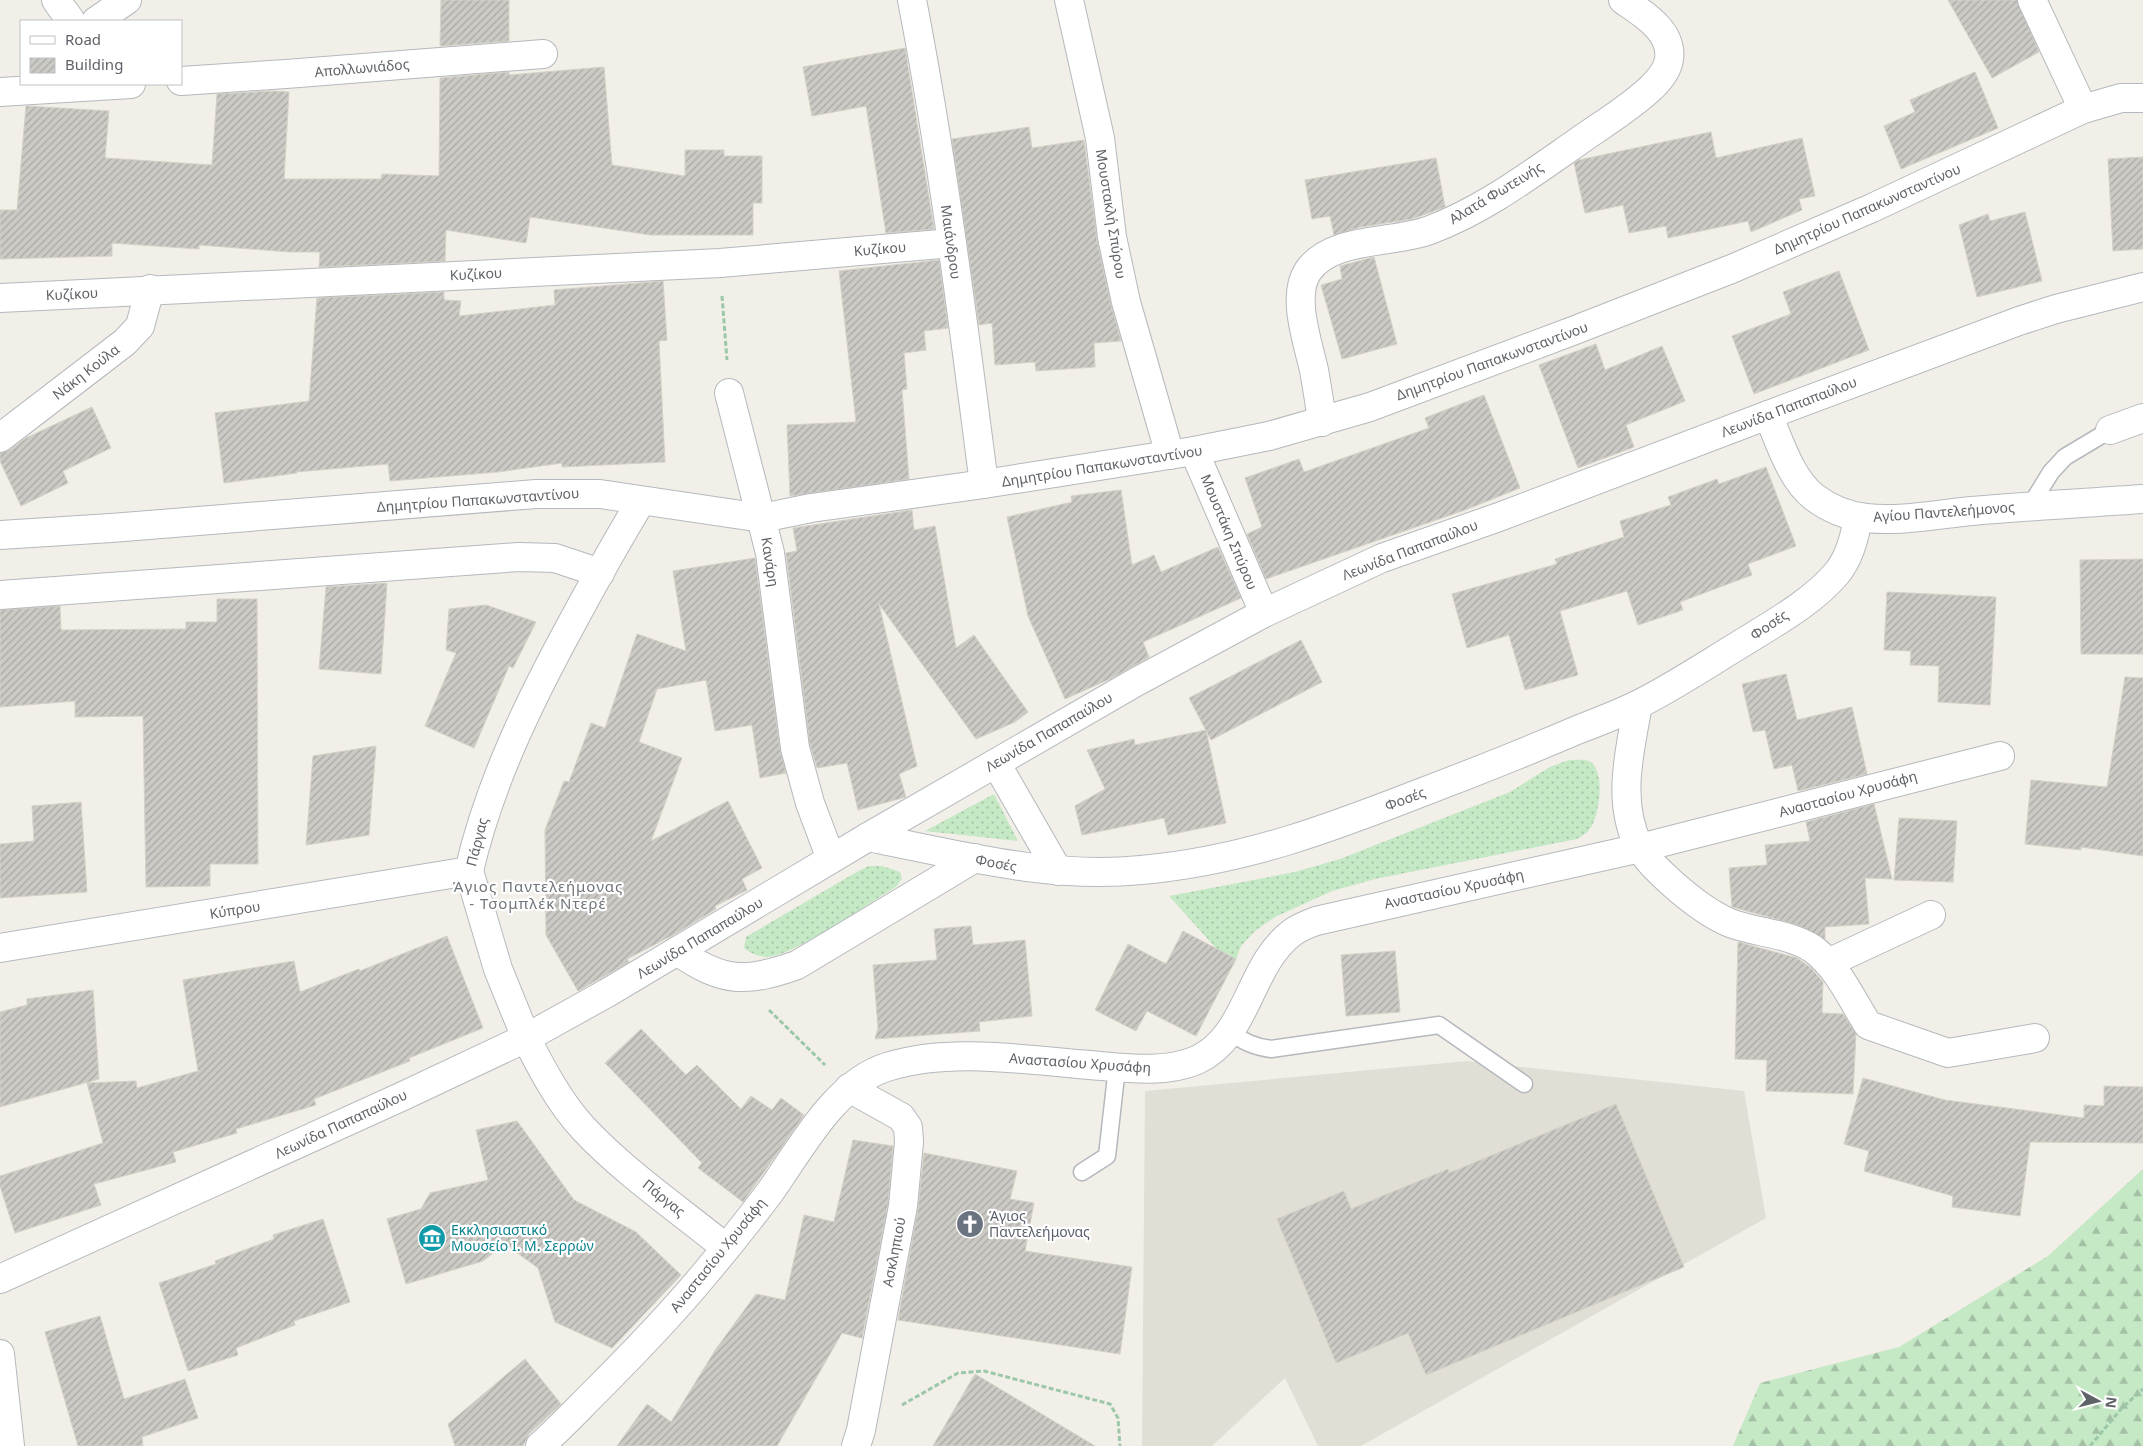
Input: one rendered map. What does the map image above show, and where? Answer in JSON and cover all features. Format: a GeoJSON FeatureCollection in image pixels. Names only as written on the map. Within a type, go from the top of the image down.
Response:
{"type":"FeatureCollection","features":[{"type":"Feature","properties":{"kind":"street"},"geometry":{"type":"LineString","coordinates":[[56,0],[70,20]]}},
{"type":"Feature","properties":{"kind":"street"},"geometry":{"type":"LineString","coordinates":[[97,20],[127,0]]}},
{"type":"Feature","properties":{"kind":"street","name":"Μαιάνδρου"},"geometry":{"type":"LineString","coordinates":[[912,0],[928,83],[952,242],[984,484]]}},
{"type":"Feature","properties":{"kind":"street","name":"Μουστακλή Σπύρου"},"geometry":{"type":"LineString","coordinates":[[1069,0],[1100,138],[1112,237],[1126,302],[1182,453]]}},
{"type":"Feature","properties":{"kind":"street","name":"Αλατά Φωτεινής"},"geometry":{"type":"LineString","coordinates":[[1322,422],[1302,311],[1303,284],[1307,272],[1315,262],[1328,253],[1347,246],[1421,234],[1457,219],[1493,198],[1632,104],[1653,86],[1664,73],[1669,61],[1668,46],[1660,29],[1623,0]]}},
{"type":"Feature","properties":{"kind":"street"},"geometry":{"type":"LineString","coordinates":[[2032,0],[2083,109]]}},
{"type":"Feature","properties":{"kind":"street","name":"Απολλωνιάδος"},"geometry":{"type":"LineString","coordinates":[[182,81],[544,54]]}},
{"type":"Feature","properties":{"kind":"street"},"geometry":{"type":"LineString","coordinates":[[0,92],[20,77]]}},
{"type":"Feature","properties":{"kind":"street"},"geometry":{"type":"LineString","coordinates":[[0,92],[115,85]]}},
{"type":"Feature","properties":{"kind":"street","name":"Δημητρίου Παπακωνσταντίνου"},"geometry":{"type":"LineString","coordinates":[[0,535],[536,494],[600,494],[762,518],[811,508],[984,484],[1182,453],[1250,440],[1322,422],[1370,406],[1570,332],[1734,268],[1889,200],[2083,109],[2120,98],[2143,98]]}},
{"type":"Feature","properties":{"kind":"street","name":"Κυζίκου"},"geometry":{"type":"LineString","coordinates":[[0,298],[150,289],[720,263],[952,242]]}},
{"type":"Feature","properties":{"kind":"street","name":"Λεωνίδα Παπαπαύλου"},"geometry":{"type":"LineString","coordinates":[[0,1279],[376,1109],[526,1038],[607,993],[831,858],[1136,682],[1264,613],[1382,558],[1499,517],[2019,321],[2056,308],[2143,287]]}},
{"type":"Feature","properties":{"kind":"street","name":"Νάκη Κούλα"},"geometry":{"type":"LineString","coordinates":[[0,438],[125,342],[140,326],[150,289]]}},
{"type":"Feature","properties":{"kind":"street","name":"Κανάρη"},"geometry":{"type":"LineString","coordinates":[[729,393],[770,553],[794,748],[810,803],[831,858]]}},
{"type":"Feature","properties":{"kind":"street","name":"Αγίου Παντελεήμονος"},"geometry":{"type":"LineString","coordinates":[[1768,415],[1793,470],[1808,491],[1828,506],[1844,514],[1858,517],[1893,518],[2143,498]]}},
{"type":"Feature","properties":{"kind":"street"},"geometry":{"type":"LineString","coordinates":[[2110,430],[2143,418]]}},
{"type":"Feature","properties":{"kind":"street","name":"Μουστάκη Σπύρου"},"geometry":{"type":"LineString","coordinates":[[1182,453],[1264,613]]}},
{"type":"Feature","properties":{"kind":"street","name":"Πάργας"},"geometry":{"type":"LineString","coordinates":[[641,501],[539,687],[499,774],[484,814],[469,872],[498,969],[526,1038],[544,1074],[582,1127],[612,1156],[726,1248]]}},
{"type":"Feature","properties":{"kind":"street","name":"Φοσές"},"geometry":{"type":"LineString","coordinates":[[868,837],[1024,868],[1058,871],[1146,870],[1208,862],[1259,850],[1374,811],[1509,759],[1638,705],[1765,629],[1817,592],[1843,564],[1855,535],[1858,517]]}},
{"type":"Feature","properties":{"kind":"street"},"geometry":{"type":"LineString","coordinates":[[0,595],[519,556],[555,558],[600,573]]}},
{"type":"Feature","properties":{"kind":"street"},"geometry":{"type":"LineString","coordinates":[[1638,705],[1630,747],[1626,792],[1631,828],[1640,848],[1651,862],[1684,894],[1719,918],[1742,927],[1798,942],[1811,948],[1834,971],[1868,1025],[1948,1053],[2035,1038]]}},
{"type":"Feature","properties":{"kind":"street","name":"Αναστασίου Χρυσάφη"},"geometry":{"type":"LineString","coordinates":[[540,1446],[634,1353],[726,1248],[829,1111],[849,1088],[867,1075],[884,1068],[920,1059],[947,1057],[996,1058],[1151,1068],[1188,1064],[1217,1049],[1230,1032],[1272,953],[1286,937],[1302,926],[1363,909],[1640,848],[2000,756]]}},
{"type":"Feature","properties":{"kind":"street"},"geometry":{"type":"LineString","coordinates":[[996,763],[1058,871]]}},
{"type":"Feature","properties":{"kind":"street"},"geometry":{"type":"LineString","coordinates":[[677,951],[697,964],[731,977],[753,978],[780,971],[798,965],[975,858]]}},
{"type":"Feature","properties":{"kind":"street","name":"Κύπρου"},"geometry":{"type":"LineString","coordinates":[[0,948],[469,872]]}},
{"type":"Feature","properties":{"kind":"street"},"geometry":{"type":"LineString","coordinates":[[1834,971],[1931,915]]}},
{"type":"Feature","properties":{"kind":"street","name":"Ασκληπιού"},"geometry":{"type":"LineString","coordinates":[[849,1088],[901,1117],[908,1127],[909,1142],[903,1206],[858,1438]]}},
{"type":"Feature","properties":{"kind":"street"},"geometry":{"type":"LineString","coordinates":[[0,1354],[10,1446]]}},
{"type":"Feature","properties":{"kind":"lane"},"geometry":{"type":"LineString","coordinates":[[2030,506],[2050,472],[2065,457],[2110,430]]}},
{"type":"Feature","properties":{"kind":"lane"},"geometry":{"type":"LineString","coordinates":[[1230,1032],[1244,1042],[1256,1047],[1271,1049],[1439,1025],[1524,1084]]}},
{"type":"Feature","properties":{"kind":"lane"},"geometry":{"type":"LineString","coordinates":[[1082,1172],[1107,1156],[1117,1067]]}},
{"type":"Feature","properties":{"kind":"path"},"geometry":{"type":"LineString","coordinates":[[720,263],[729,393]]}},
{"type":"Feature","properties":{"kind":"path"},"geometry":{"type":"LineString","coordinates":[[768,1009],[849,1088]]}},
{"type":"Feature","properties":{"kind":"path"},"geometry":{"type":"LineString","coordinates":[[858,1438],[952,1376],[958,1373],[984,1370],[1110,1404],[1118,1418],[1120,1446]]}},
{"type":"Feature","properties":{"kind":"path"},"geometry":{"type":"LineString","coordinates":[[2090,1446],[2122,1408],[2143,1389]]}},
{"type":"Feature","properties":{"kind":"shaded area"},"geometry":{"type":"Polygon","coordinates":[[[1467,1061],[1744,1091],[1766,1218],[1361,1446],[1318,1446],[1285,1378],[1212,1446],[1142,1446],[1145,1091],[1467,1061]]]}},
{"type":"Feature","properties":{"kind":"green space"},"geometry":{"type":"Polygon","coordinates":[[[1569,760],[1589,761],[1598,773],[1600,794],[1596,815],[1588,831],[1577,839],[1375,879],[1332,891],[1275,917],[1255,931],[1241,946],[1233,967],[1169,896],[1295,872],[1340,859],[1510,792],[1550,767],[1569,760]]]}},
{"type":"Feature","properties":{"kind":"green space"},"geometry":{"type":"Polygon","coordinates":[[[994,794],[1018,841],[925,831],[994,794]]]}},
{"type":"Feature","properties":{"kind":"green space"},"geometry":{"type":"Polygon","coordinates":[[[869,866],[882,866],[900,872],[902,878],[897,886],[831,928],[794,948],[778,955],[765,957],[754,954],[744,948],[746,937],[869,866]]]}},
{"type":"Feature","properties":{"kind":"green space"},"geometry":{"type":"Polygon","coordinates":[[[2143,1169],[2143,1446],[1733,1446],[1760,1383],[1899,1347],[2048,1256],[2143,1169]]]}},
{"type":"Feature","properties":{"kind":"building"},"geometry":{"type":"Polygon","coordinates":[[[441,0],[509,0],[509,41],[440,46],[441,0]]]}},
{"type":"Feature","properties":{"kind":"building"},"geometry":{"type":"Polygon","coordinates":[[[1948,0],[2017,0],[2039,52],[1992,78],[1948,0]]]}},
{"type":"Feature","properties":{"kind":"building"},"geometry":{"type":"Polygon","coordinates":[[[905,48],[934,229],[886,233],[866,106],[812,116],[803,67],[905,48]]]}},
{"type":"Feature","properties":{"kind":"building"},"geometry":{"type":"Polygon","coordinates":[[[604,67],[612,165],[685,176],[685,150],[724,150],[724,156],[762,156],[762,203],[753,203],[753,235],[651,235],[530,217],[526,243],[446,230],[445,261],[319,267],[320,252],[290,252],[199,245],[199,249],[112,243],[112,256],[0,259],[0,210],[17,210],[26,106],[109,111],[105,158],[212,165],[217,94],[289,92],[284,179],[381,179],[382,174],[439,176],[440,78],[509,72],[509,75],[604,67]]]}},
{"type":"Feature","properties":{"kind":"building"},"geometry":{"type":"Polygon","coordinates":[[[1975,72],[1998,128],[1901,169],[1884,126],[1915,112],[1910,100],[1975,72]]]}},
{"type":"Feature","properties":{"kind":"building"},"geometry":{"type":"Polygon","coordinates":[[[1029,127],[1032,148],[1084,140],[1097,240],[1121,341],[1094,343],[1095,367],[1036,371],[1035,362],[995,365],[992,323],[979,325],[952,139],[1029,127]]]}},
{"type":"Feature","properties":{"kind":"building"},"geometry":{"type":"Polygon","coordinates":[[[1711,132],[1716,158],[1802,138],[1815,196],[1799,199],[1802,210],[1751,232],[1748,221],[1668,238],[1666,226],[1629,233],[1623,205],[1585,213],[1574,163],[1579,160],[1711,132]]]}},
{"type":"Feature","properties":{"kind":"building"},"geometry":{"type":"Polygon","coordinates":[[[2143,157],[2143,249],[2113,251],[2108,159],[2143,157]]]}},
{"type":"Feature","properties":{"kind":"building"},"geometry":{"type":"Polygon","coordinates":[[[1436,158],[1445,207],[1412,219],[1361,227],[1334,235],[1330,216],[1312,219],[1305,180],[1436,158]]]}},
{"type":"Feature","properties":{"kind":"building"},"geometry":{"type":"Polygon","coordinates":[[[2025,212],[2042,281],[1977,297],[1959,225],[1988,214],[1990,221],[2025,212]]]}},
{"type":"Feature","properties":{"kind":"building"},"geometry":{"type":"Polygon","coordinates":[[[1374,257],[1397,344],[1342,359],[1321,285],[1342,279],[1340,266],[1374,257]]]}},
{"type":"Feature","properties":{"kind":"building"},"geometry":{"type":"Polygon","coordinates":[[[939,260],[948,328],[924,331],[926,350],[904,353],[907,389],[902,390],[909,479],[790,496],[787,425],[856,422],[839,271],[939,260]]]}},
{"type":"Feature","properties":{"kind":"building"},"geometry":{"type":"Polygon","coordinates":[[[1839,271],[1869,350],[1754,394],[1732,336],[1791,314],[1783,292],[1839,271]]]}},
{"type":"Feature","properties":{"kind":"building"},"geometry":{"type":"Polygon","coordinates":[[[663,281],[667,340],[659,341],[665,462],[562,467],[562,463],[498,472],[390,481],[388,464],[296,472],[224,483],[215,413],[309,401],[317,298],[444,292],[444,300],[461,301],[459,316],[555,305],[554,290],[663,281]]]}},
{"type":"Feature","properties":{"kind":"building"},"geometry":{"type":"Polygon","coordinates":[[[1596,344],[1605,370],[1662,346],[1685,401],[1626,425],[1634,447],[1578,468],[1539,365],[1596,344]]]}},
{"type":"Feature","properties":{"kind":"building"},"geometry":{"type":"Polygon","coordinates":[[[1484,395],[1520,488],[1465,510],[1266,579],[1247,534],[1262,527],[1245,478],[1299,459],[1304,472],[1429,428],[1425,418],[1484,395]]]}},
{"type":"Feature","properties":{"kind":"building"},"geometry":{"type":"Polygon","coordinates":[[[92,407],[111,448],[63,471],[68,483],[21,506],[0,461],[0,453],[10,450],[26,438],[92,407]]]}},
{"type":"Feature","properties":{"kind":"building"},"geometry":{"type":"Polygon","coordinates":[[[1766,467],[1796,546],[1748,564],[1752,575],[1680,602],[1683,610],[1638,625],[1627,591],[1560,611],[1578,675],[1525,690],[1509,635],[1467,648],[1452,594],[1557,564],[1555,559],[1624,537],[1620,521],[1671,505],[1668,497],[1717,479],[1719,484],[1766,467]]]}},
{"type":"Feature","properties":{"kind":"building"},"geometry":{"type":"Polygon","coordinates":[[[1121,490],[1132,565],[1154,555],[1161,572],[1218,547],[1241,598],[1143,642],[1149,657],[1112,678],[1065,699],[1028,616],[1007,517],[1072,502],[1071,496],[1121,490]]]}},
{"type":"Feature","properties":{"kind":"building"},"geometry":{"type":"Polygon","coordinates":[[[912,510],[914,530],[935,526],[956,648],[974,635],[1028,712],[1015,722],[976,739],[879,604],[917,766],[899,774],[906,797],[858,810],[847,763],[817,768],[810,745],[786,553],[797,551],[793,528],[912,510]]]}},
{"type":"Feature","properties":{"kind":"building"},"geometry":{"type":"Polygon","coordinates":[[[755,558],[780,750],[786,773],[760,778],[752,725],[715,731],[706,680],[657,689],[639,742],[682,758],[651,841],[728,801],[762,868],[742,879],[747,890],[715,906],[716,909],[675,934],[627,959],[629,962],[578,991],[546,935],[545,830],[564,781],[569,782],[591,723],[605,728],[637,634],[686,651],[673,571],[755,558]]]}},
{"type":"Feature","properties":{"kind":"building"},"geometry":{"type":"Polygon","coordinates":[[[2143,559],[2143,654],[2081,654],[2080,560],[2143,559]]]}},
{"type":"Feature","properties":{"kind":"building"},"geometry":{"type":"Polygon","coordinates":[[[387,583],[381,674],[319,669],[326,587],[387,583]]]}},
{"type":"Feature","properties":{"kind":"building"},"geometry":{"type":"Polygon","coordinates":[[[1887,592],[1996,597],[1990,705],[1938,702],[1939,666],[1910,665],[1911,651],[1884,650],[1887,592]]]}},
{"type":"Feature","properties":{"kind":"building"},"geometry":{"type":"Polygon","coordinates":[[[217,599],[257,599],[258,864],[210,864],[210,886],[146,887],[143,716],[75,717],[75,701],[0,707],[0,610],[60,606],[61,630],[186,629],[186,622],[217,622],[217,599]]]}},
{"type":"Feature","properties":{"kind":"building"},"geometry":{"type":"Polygon","coordinates":[[[486,605],[536,622],[513,668],[509,666],[474,748],[425,726],[456,653],[446,650],[449,609],[486,605]]]}},
{"type":"Feature","properties":{"kind":"building"},"geometry":{"type":"Polygon","coordinates":[[[1301,640],[1322,682],[1211,740],[1189,698],[1301,640]]]}},
{"type":"Feature","properties":{"kind":"building"},"geometry":{"type":"Polygon","coordinates":[[[1786,674],[1797,720],[1852,707],[1867,774],[1798,791],[1792,765],[1774,769],[1765,730],[1753,732],[1742,684],[1786,674]]]}},
{"type":"Feature","properties":{"kind":"building"},"geometry":{"type":"Polygon","coordinates":[[[2125,677],[2143,678],[2143,856],[2081,847],[2081,850],[2025,844],[2031,780],[2107,787],[2125,677]]]}},
{"type":"Feature","properties":{"kind":"building"},"geometry":{"type":"Polygon","coordinates":[[[1206,730],[1226,823],[1168,835],[1164,818],[1082,835],[1075,806],[1105,789],[1087,750],[1134,739],[1135,745],[1206,730]]]}},
{"type":"Feature","properties":{"kind":"building"},"geometry":{"type":"Polygon","coordinates":[[[376,746],[369,835],[306,845],[313,756],[376,746]]]}},
{"type":"Feature","properties":{"kind":"building"},"geometry":{"type":"Polygon","coordinates":[[[81,802],[87,892],[0,898],[0,844],[34,841],[32,806],[81,802]]]}},
{"type":"Feature","properties":{"kind":"building"},"geometry":{"type":"Polygon","coordinates":[[[1874,804],[1892,879],[1865,878],[1869,924],[1825,927],[1825,939],[1798,925],[1732,907],[1729,868],[1767,865],[1765,845],[1810,841],[1806,822],[1874,804]]]}},
{"type":"Feature","properties":{"kind":"building"},"geometry":{"type":"Polygon","coordinates":[[[1899,818],[1957,821],[1953,882],[1894,880],[1899,818]]]}},
{"type":"Feature","properties":{"kind":"building"},"geometry":{"type":"Polygon","coordinates":[[[971,926],[973,945],[1025,940],[1032,1016],[979,1022],[980,1031],[875,1039],[878,1028],[873,965],[937,960],[934,929],[971,926]]]}},
{"type":"Feature","properties":{"kind":"building"},"geometry":{"type":"Polygon","coordinates":[[[1183,931],[1236,959],[1196,1036],[1147,1011],[1136,1031],[1095,1010],[1128,944],[1166,964],[1183,931]]]}},
{"type":"Feature","properties":{"kind":"building"},"geometry":{"type":"Polygon","coordinates":[[[447,936],[483,1028],[409,1058],[410,1061],[314,1099],[316,1105],[236,1129],[237,1133],[173,1152],[176,1162],[94,1184],[101,1205],[15,1233],[0,1186],[0,1176],[103,1143],[87,1083],[136,1081],[137,1088],[198,1071],[183,980],[294,961],[300,992],[359,969],[360,971],[447,936]]]}},
{"type":"Feature","properties":{"kind":"building"},"geometry":{"type":"Polygon","coordinates":[[[1738,942],[1797,958],[1811,968],[1823,982],[1822,1013],[1843,1014],[1856,1034],[1853,1094],[1766,1091],[1767,1060],[1735,1059],[1738,942]]]}},
{"type":"Feature","properties":{"kind":"building"},"geometry":{"type":"Polygon","coordinates":[[[1395,951],[1400,1012],[1346,1016],[1341,955],[1395,951]]]}},
{"type":"Feature","properties":{"kind":"building"},"geometry":{"type":"Polygon","coordinates":[[[93,990],[99,1079],[0,1107],[0,1012],[27,1005],[27,999],[93,990]]]}},
{"type":"Feature","properties":{"kind":"building"},"geometry":{"type":"Polygon","coordinates":[[[641,1029],[686,1075],[697,1065],[741,1109],[751,1096],[772,1110],[781,1098],[804,1115],[743,1202],[698,1168],[702,1163],[605,1063],[641,1029]]]}},
{"type":"Feature","properties":{"kind":"building"},"geometry":{"type":"Polygon","coordinates":[[[1863,1078],[1945,1100],[2084,1118],[2084,1105],[2104,1106],[2104,1086],[2143,1087],[2143,1143],[2030,1142],[2020,1216],[1952,1207],[1953,1196],[1864,1171],[1869,1151],[1844,1144],[1863,1078]]]}},
{"type":"Feature","properties":{"kind":"building"},"geometry":{"type":"Polygon","coordinates":[[[1616,1104],[1684,1267],[1426,1375],[1408,1333],[1336,1363],[1277,1219],[1344,1191],[1351,1209],[1448,1169],[1449,1173],[1616,1104]]]}},
{"type":"Feature","properties":{"kind":"building"},"geometry":{"type":"Polygon","coordinates":[[[517,1121],[574,1200],[636,1232],[681,1275],[612,1348],[555,1322],[538,1268],[505,1244],[483,1261],[406,1284],[387,1219],[421,1209],[430,1193],[488,1180],[476,1130],[517,1121]]]}},
{"type":"Feature","properties":{"kind":"building"},"geometry":{"type":"Polygon","coordinates":[[[853,1140],[893,1146],[888,1204],[862,1338],[842,1333],[777,1446],[617,1446],[647,1404],[671,1422],[716,1349],[756,1294],[785,1300],[804,1215],[834,1222],[853,1140]]]}},
{"type":"Feature","properties":{"kind":"building"},"geometry":{"type":"Polygon","coordinates":[[[924,1153],[1017,1171],[1010,1199],[1034,1203],[1025,1251],[1132,1267],[1120,1354],[898,1320],[918,1209],[924,1153]]]}},
{"type":"Feature","properties":{"kind":"building"},"geometry":{"type":"Polygon","coordinates":[[[323,1219],[350,1302],[294,1321],[295,1325],[236,1348],[238,1355],[188,1371],[159,1283],[216,1264],[215,1261],[274,1239],[273,1235],[323,1219]]]}},
{"type":"Feature","properties":{"kind":"building"},"geometry":{"type":"Polygon","coordinates":[[[100,1316],[124,1399],[185,1379],[198,1418],[142,1437],[143,1446],[78,1446],[45,1332],[100,1316]]]}},
{"type":"Feature","properties":{"kind":"building"},"geometry":{"type":"Polygon","coordinates":[[[525,1359],[561,1404],[529,1434],[523,1446],[455,1446],[448,1424],[525,1359]]]}},
{"type":"Feature","properties":{"kind":"building"},"geometry":{"type":"Polygon","coordinates":[[[975,1374],[1095,1446],[933,1446],[975,1374]]]}},
{"type":"Feature","properties":{"kind":"place","name":"Άγιος Παντελεήμονας"},"geometry":{"type":"Point","coordinates":[970,1224]}},
{"type":"Feature","properties":{"kind":"place","name":"Εκκλησιαστικό Μουσείο Ι. Μ. Σερρών"},"geometry":{"type":"Point","coordinates":[432,1238]}},
{"type":"Feature","properties":{"kind":"district","name":"Άγιος Παντελεήμονας - Τσομπλέκ Ντερέ"},"geometry":{"type":"Point","coordinates":[538,896]}}]}
